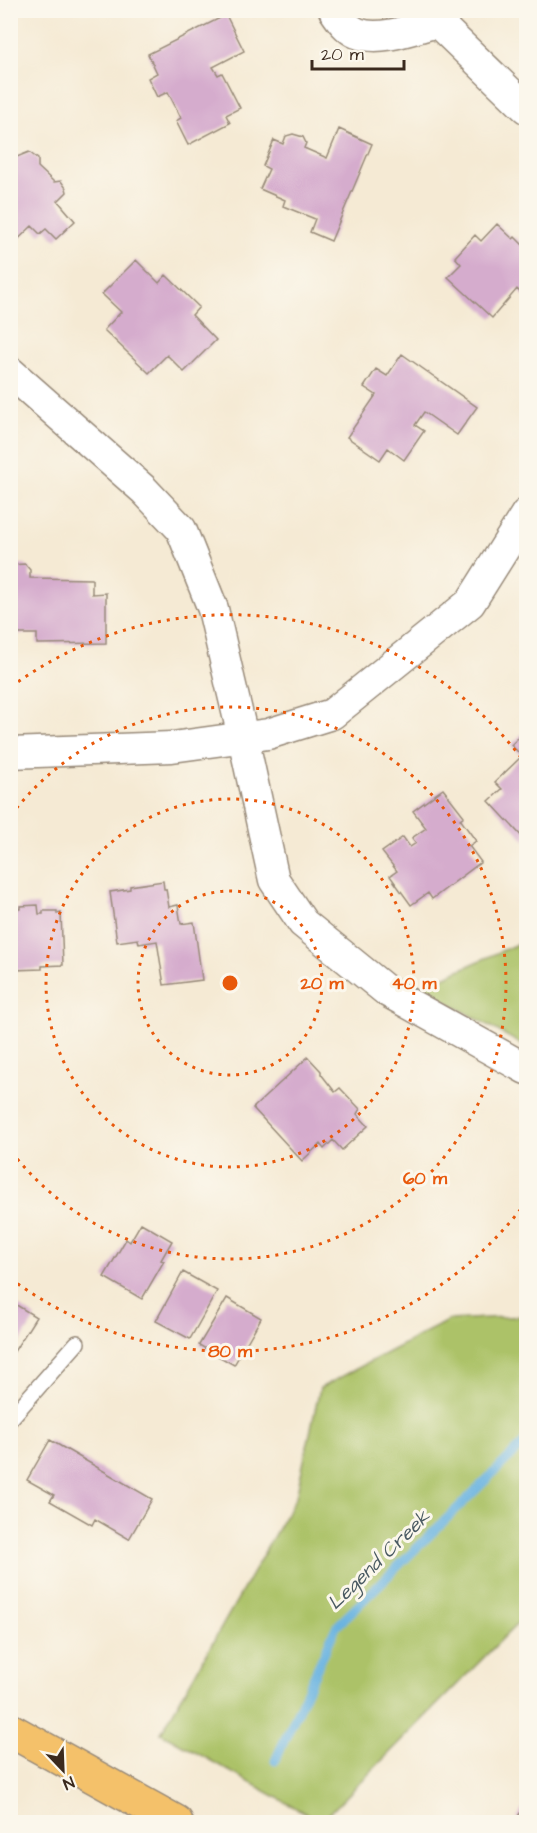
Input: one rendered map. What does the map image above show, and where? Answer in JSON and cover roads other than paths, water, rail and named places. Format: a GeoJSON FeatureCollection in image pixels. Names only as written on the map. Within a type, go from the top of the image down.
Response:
{"type":"FeatureCollection","features":[{"type":"Feature","properties":{"kind":"main road"},"geometry":{"type":"LineString","coordinates":[[10,1730],[176,1822]]}},
{"type":"Feature","properties":{"kind":"street"},"geometry":{"type":"LineString","coordinates":[[334,10],[344,24],[358,33],[379,36],[410,30],[437,16],[526,108]]}},
{"type":"Feature","properties":{"kind":"street"},"geometry":{"type":"LineString","coordinates":[[10,372],[144,490],[180,529],[213,609],[274,880],[303,923],[388,992],[526,1069]]}},
{"type":"Feature","properties":{"kind":"street"},"geometry":{"type":"LineString","coordinates":[[10,753],[172,747],[268,734],[332,714],[470,603],[526,514]]}},
{"type":"Feature","properties":{"kind":"lane"},"geometry":{"type":"LineString","coordinates":[[10,1419],[77,1343]]}},
{"type":"Feature","properties":{"kind":"waterway","name":"Legend Creek"},"geometry":{"type":"LineString","coordinates":[[275,1761],[336,1627],[526,1441]]}}]}
